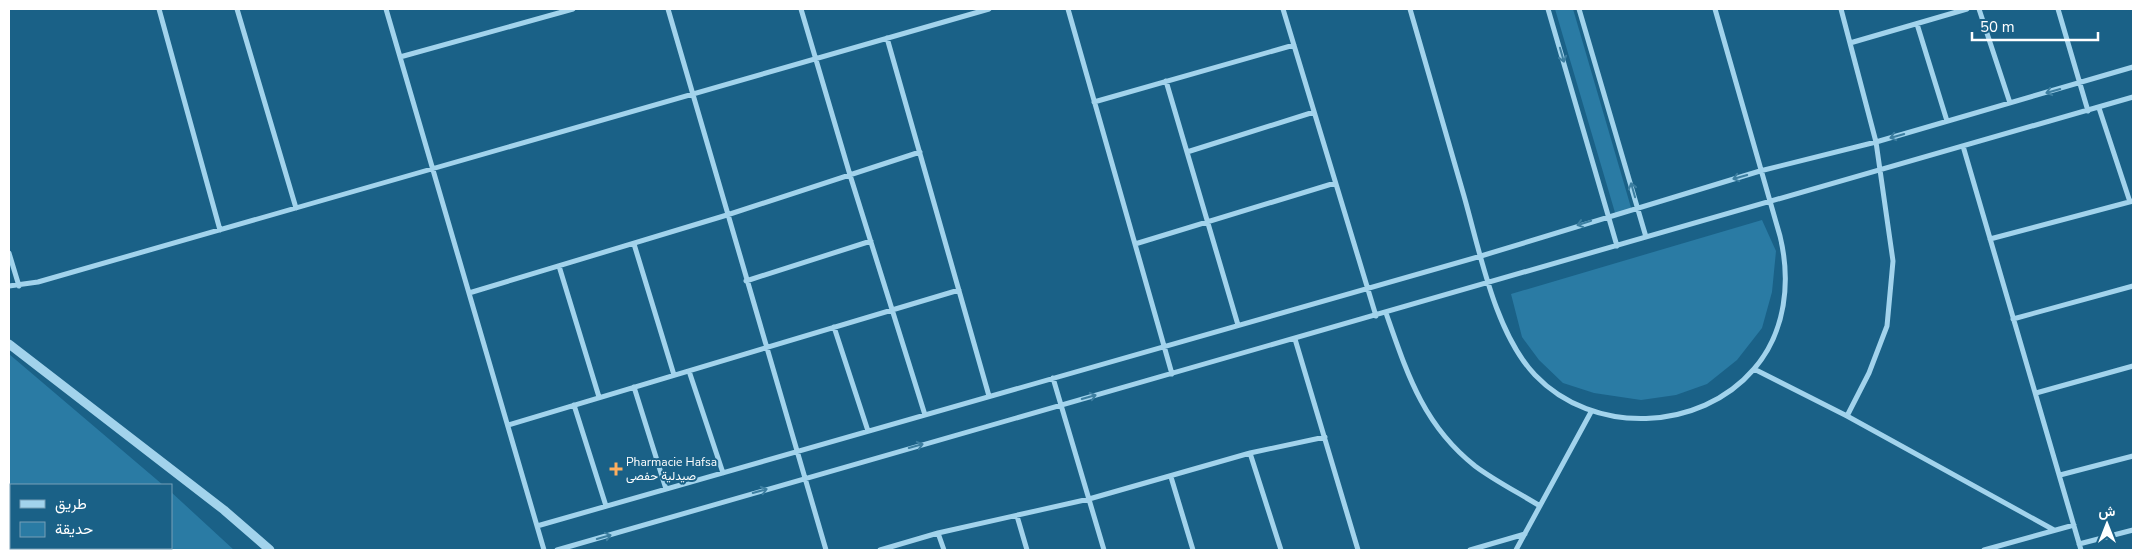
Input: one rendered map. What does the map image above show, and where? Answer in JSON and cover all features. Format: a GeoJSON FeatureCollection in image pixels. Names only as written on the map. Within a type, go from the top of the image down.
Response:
{"type":"FeatureCollection","features":[{"type":"Feature","properties":{"kind":"street"},"geometry":{"type":"LineString","coordinates":[[159,9],[220,230]]}},
{"type":"Feature","properties":{"kind":"street"},"geometry":{"type":"LineString","coordinates":[[237,9],[296,208]]}},
{"type":"Feature","properties":{"kind":"street"},"geometry":{"type":"LineString","coordinates":[[386,9],[544,550]]}},
{"type":"Feature","properties":{"kind":"street"},"geometry":{"type":"LineString","coordinates":[[400,57],[573,9]]}},
{"type":"Feature","properties":{"kind":"street"},"geometry":{"type":"LineString","coordinates":[[668,9],[826,550]]}},
{"type":"Feature","properties":{"kind":"street"},"geometry":{"type":"LineString","coordinates":[[801,9],[850,175],[925,415]]}},
{"type":"Feature","properties":{"kind":"street"},"geometry":{"type":"LineString","coordinates":[[9,286],[19,286],[220,230],[989,9]]}},
{"type":"Feature","properties":{"kind":"street"},"geometry":{"type":"LineString","coordinates":[[1068,9],[1172,374]]}},
{"type":"Feature","properties":{"kind":"street"},"geometry":{"type":"LineString","coordinates":[[1283,9],[1376,316]]}},
{"type":"Feature","properties":{"kind":"street"},"geometry":{"type":"LineString","coordinates":[[1410,9],[1480,256],[1500,318],[1520,357],[1551,390],[1591,412],[1634,420],[1676,415],[1717,398],[1754,369],[1767,351],[1775,333],[1786,292],[1784,252],[1715,9]]}},
{"type":"Feature","properties":{"kind":"street"},"geometry":{"type":"LineString","coordinates":[[1548,9],[1617,246]]}},
{"type":"Feature","properties":{"kind":"street"},"geometry":{"type":"LineString","coordinates":[[1579,9],[1646,237]]}},
{"type":"Feature","properties":{"kind":"street"},"geometry":{"type":"LineString","coordinates":[[1841,9],[1876,142],[1892,251],[1890,305],[1887,326],[1880,346],[1846,416]]}},
{"type":"Feature","properties":{"kind":"street"},"geometry":{"type":"LineString","coordinates":[[1850,43],[1967,9]]}},
{"type":"Feature","properties":{"kind":"street"},"geometry":{"type":"LineString","coordinates":[[1979,9],[2010,103]]}},
{"type":"Feature","properties":{"kind":"street"},"geometry":{"type":"LineString","coordinates":[[2058,9],[2088,111]]}},
{"type":"Feature","properties":{"kind":"street"},"geometry":{"type":"LineString","coordinates":[[1917,24],[1947,121]]}},
{"type":"Feature","properties":{"kind":"street"},"geometry":{"type":"LineString","coordinates":[[887,38],[989,396]]}},
{"type":"Feature","properties":{"kind":"street"},"geometry":{"type":"LineString","coordinates":[[1094,102],[1294,45]]}},
{"type":"Feature","properties":{"kind":"street"},"geometry":{"type":"LineString","coordinates":[[537,526],[1480,256],[1608,215],[1760,171],[1876,142],[2133,67]]}},
{"type":"Feature","properties":{"kind":"street"},"geometry":{"type":"LineString","coordinates":[[1166,81],[1238,325]]}},
{"type":"Feature","properties":{"kind":"street"},"geometry":{"type":"LineString","coordinates":[[557,550],[804,478],[1490,284],[1769,200],[2133,97]]}},
{"type":"Feature","properties":{"kind":"street"},"geometry":{"type":"LineString","coordinates":[[1990,239],[2132,202],[2099,108]]}},
{"type":"Feature","properties":{"kind":"street"},"geometry":{"type":"LineString","coordinates":[[1188,152],[1314,112]]}},
{"type":"Feature","properties":{"kind":"street"},"geometry":{"type":"LineString","coordinates":[[1964,146],[2080,547],[2133,530]]}},
{"type":"Feature","properties":{"kind":"street"},"geometry":{"type":"LineString","coordinates":[[470,293],[727,215],[920,152]]}},
{"type":"Feature","properties":{"kind":"street"},"geometry":{"type":"LineString","coordinates":[[1135,244],[1335,182]]}},
{"type":"Feature","properties":{"kind":"street"},"geometry":{"type":"LineString","coordinates":[[746,281],[871,241]]}},
{"type":"Feature","properties":{"kind":"street"},"geometry":{"type":"LineString","coordinates":[[634,244],[674,375]]}},
{"type":"Feature","properties":{"kind":"street"},"geometry":{"type":"LineString","coordinates":[[9,253],[19,286]]}},
{"type":"Feature","properties":{"kind":"street"},"geometry":{"type":"LineString","coordinates":[[559,266],[599,397]]}},
{"type":"Feature","properties":{"kind":"street"},"geometry":{"type":"LineString","coordinates":[[2013,319],[2133,286]]}},
{"type":"Feature","properties":{"kind":"street"},"geometry":{"type":"LineString","coordinates":[[508,425],[959,290]]}},
{"type":"Feature","properties":{"kind":"street"},"geometry":{"type":"LineString","coordinates":[[1386,313],[1416,393],[1427,414],[1442,433],[1475,466],[1540,506]]}},
{"type":"Feature","properties":{"kind":"street"},"geometry":{"type":"LineString","coordinates":[[834,327],[868,431]]}},
{"type":"Feature","properties":{"kind":"street"},"geometry":{"type":"LineString","coordinates":[[1295,339],[1358,550]]}},
{"type":"Feature","properties":{"kind":"street"},"geometry":{"type":"LineString","coordinates":[[9,344],[224,510],[270,550]]}},
{"type":"Feature","properties":{"kind":"street"},"geometry":{"type":"LineString","coordinates":[[2036,393],[2133,366]]}},
{"type":"Feature","properties":{"kind":"street"},"geometry":{"type":"LineString","coordinates":[[1754,369],[1846,416],[2054,530]]}},
{"type":"Feature","properties":{"kind":"street"},"geometry":{"type":"LineString","coordinates":[[689,370],[722,473]]}},
{"type":"Feature","properties":{"kind":"street"},"geometry":{"type":"LineString","coordinates":[[1053,378],[1104,550]]}},
{"type":"Feature","properties":{"kind":"street"},"geometry":{"type":"LineString","coordinates":[[634,387],[666,489]]}},
{"type":"Feature","properties":{"kind":"street"},"geometry":{"type":"LineString","coordinates":[[574,405],[606,506]]}},
{"type":"Feature","properties":{"kind":"street"},"geometry":{"type":"LineString","coordinates":[[1516,550],[1591,412]]}},
{"type":"Feature","properties":{"kind":"street"},"geometry":{"type":"LineString","coordinates":[[880,550],[938,533],[1089,499],[1250,453],[1324,437]]}},
{"type":"Feature","properties":{"kind":"street"},"geometry":{"type":"LineString","coordinates":[[1250,453],[1281,550]]}},
{"type":"Feature","properties":{"kind":"street"},"geometry":{"type":"LineString","coordinates":[[2060,475],[2133,456]]}},
{"type":"Feature","properties":{"kind":"street"},"geometry":{"type":"LineString","coordinates":[[1171,477],[1193,550]]}},
{"type":"Feature","properties":{"kind":"street"},"geometry":{"type":"LineString","coordinates":[[1018,516],[1027,550]]}},
{"type":"Feature","properties":{"kind":"street"},"geometry":{"type":"LineString","coordinates":[[1984,550],[2074,525]]}},
{"type":"Feature","properties":{"kind":"street"},"geometry":{"type":"LineString","coordinates":[[938,533],[944,550]]}},
{"type":"Feature","properties":{"kind":"street"},"geometry":{"type":"LineString","coordinates":[[1470,550],[1525,534]]}},
{"type":"Feature","properties":{"kind":"green space"},"geometry":{"type":"Polygon","coordinates":[[[1555,9],[1573,9],[1632,211],[1616,216],[1555,9]]]}},
{"type":"Feature","properties":{"kind":"green space"},"geometry":{"type":"Polygon","coordinates":[[[1762,220],[1776,251],[1772,292],[1762,328],[1737,360],[1707,384],[1676,395],[1641,400],[1594,393],[1563,383],[1539,360],[1522,337],[1511,294],[1762,220]]]}},
{"type":"Feature","properties":{"kind":"green space"},"geometry":{"type":"Polygon","coordinates":[[[9,354],[162,484],[10,484],[10,549],[172,549],[172,493],[234,550],[9,550],[9,354]]]}},
{"type":"Feature","properties":{"kind":"place","name":"Pharmacie Hafsa صيدلية حفصى"},"geometry":{"type":"Point","coordinates":[616,469]}}]}
